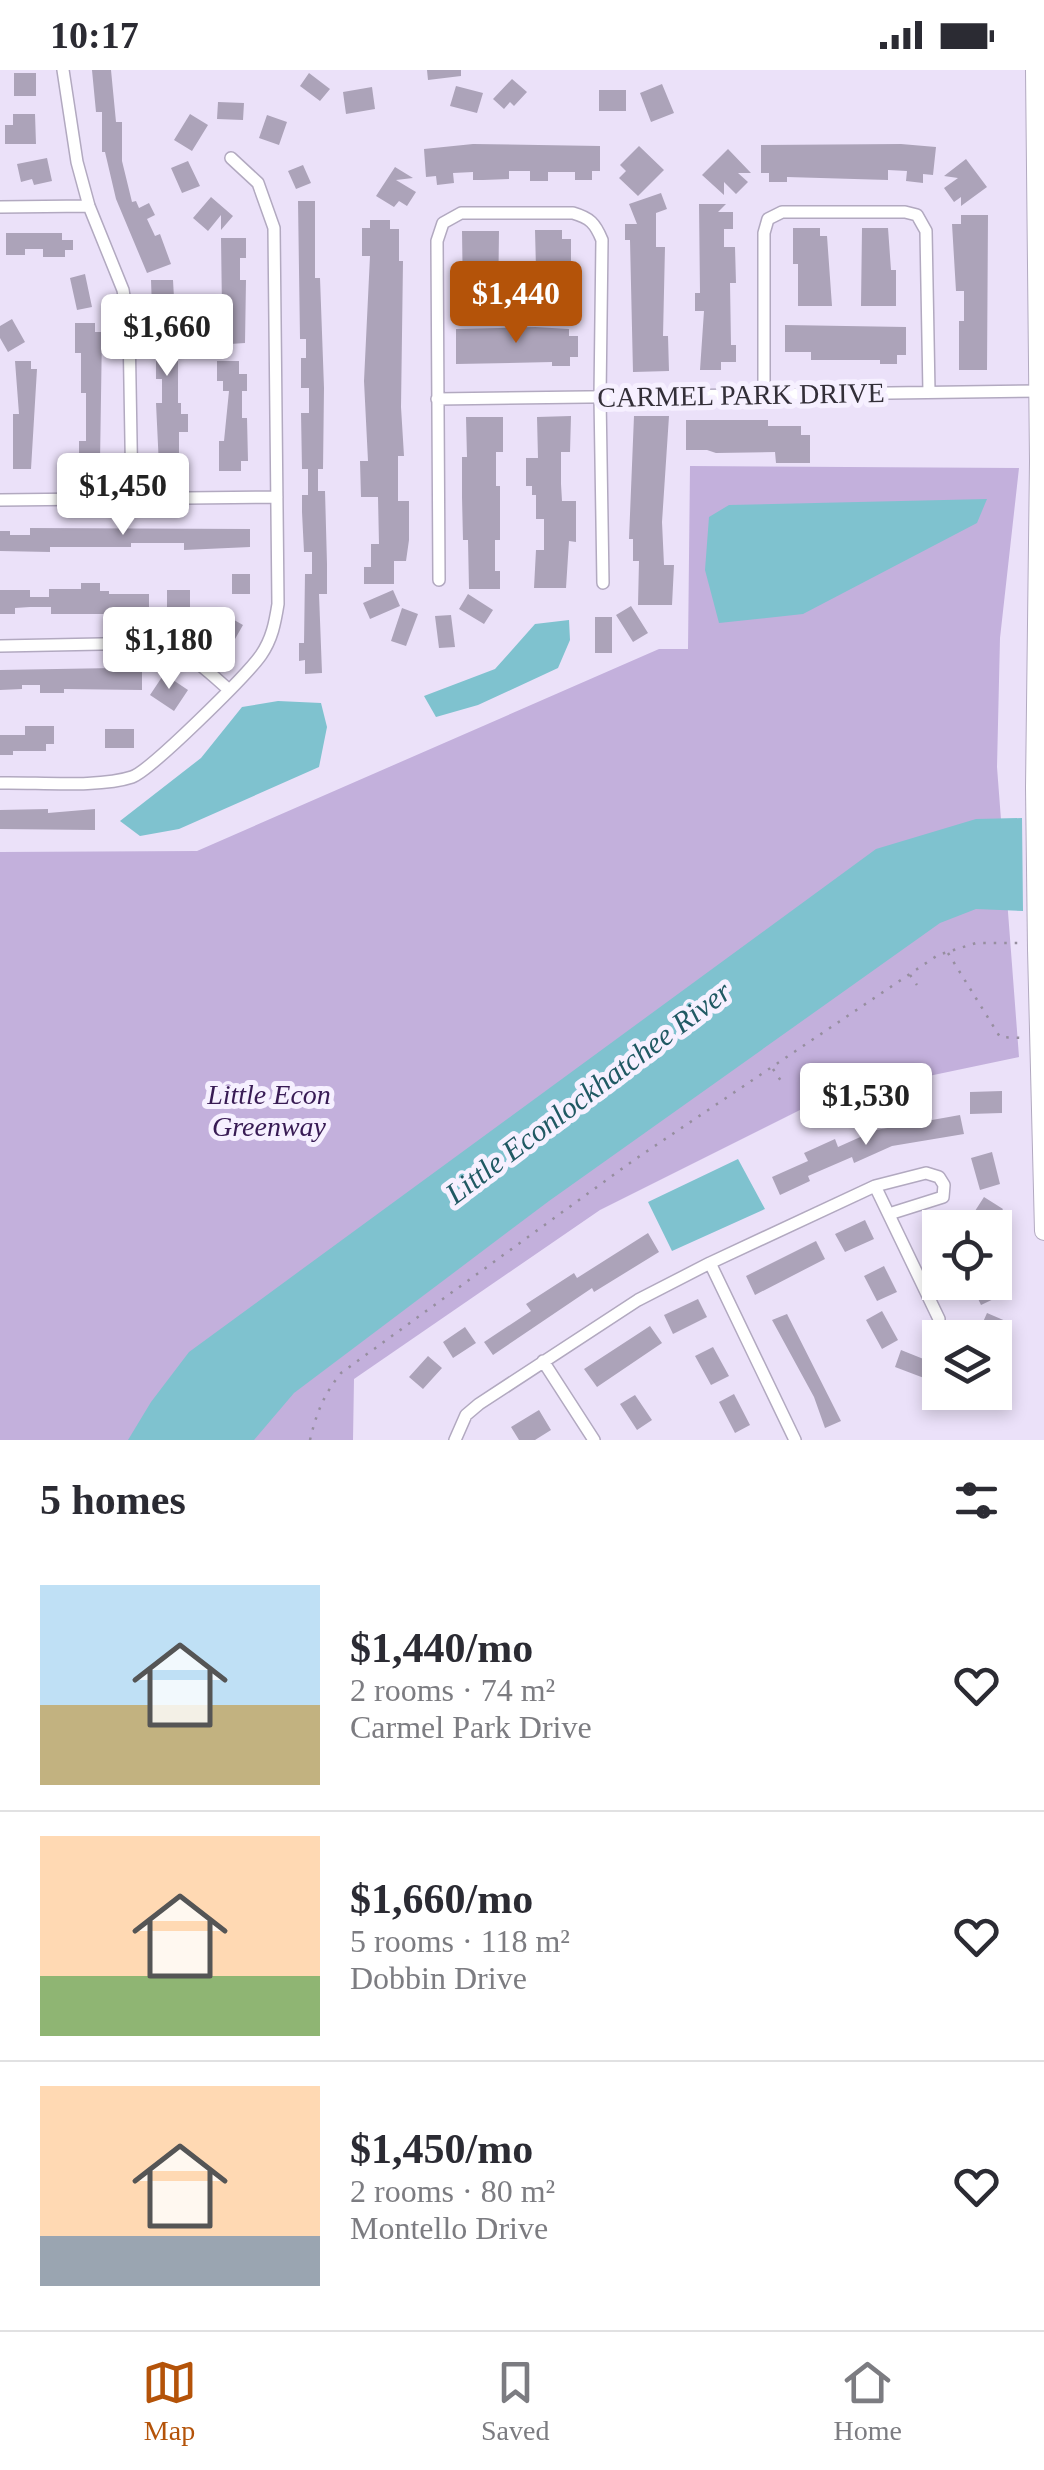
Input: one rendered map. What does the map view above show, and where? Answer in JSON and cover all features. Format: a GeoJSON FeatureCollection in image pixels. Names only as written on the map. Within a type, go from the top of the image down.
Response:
{"type":"FeatureCollection","features":[{"type":"Feature","properties":{"kind":"main road"},"geometry":{"type":"LineString","coordinates":[[1035,70],[1041,391],[1032,946],[1044,1231]]}},
{"type":"Feature","properties":{"kind":"street"},"geometry":{"type":"LineString","coordinates":[[63,70],[88,206],[123,290],[128,327],[132,498]]}},
{"type":"Feature","properties":{"kind":"street"},"geometry":{"type":"LineString","coordinates":[[0,783],[95,782],[135,777],[156,761],[260,656],[274,631],[278,604],[274,228],[258,183],[231,158]]}},
{"type":"Feature","properties":{"kind":"street"},"geometry":{"type":"LineString","coordinates":[[0,207],[88,206]]}},
{"type":"Feature","properties":{"kind":"street"},"geometry":{"type":"LineString","coordinates":[[440,580],[438,241],[443,223],[460,212],[573,214],[588,217],[602,240],[604,583]]}},
{"type":"Feature","properties":{"kind":"street"},"geometry":{"type":"LineString","coordinates":[[764,394],[764,233],[768,219],[782,212],[917,215],[926,231],[929,392]]}},
{"type":"Feature","properties":{"kind":"street","name":"CARMEL PARK DRIVE"},"geometry":{"type":"LineString","coordinates":[[437,399],[1041,391]]}},
{"type":"Feature","properties":{"kind":"street"},"geometry":{"type":"LineString","coordinates":[[0,500],[277,497]]}},
{"type":"Feature","properties":{"kind":"street"},"geometry":{"type":"LineString","coordinates":[[0,646],[170,646],[190,656],[228,688]]}},
{"type":"Feature","properties":{"kind":"street"},"geometry":{"type":"LineString","coordinates":[[455,1440],[466,1415],[638,1300],[875,1186],[926,1173],[940,1176],[943,1196],[888,1214]]}},
{"type":"Feature","properties":{"kind":"street"},"geometry":{"type":"LineString","coordinates":[[875,1186],[938,1319]]}},
{"type":"Feature","properties":{"kind":"street"},"geometry":{"type":"LineString","coordinates":[[710,1263],[795,1440]]}},
{"type":"Feature","properties":{"kind":"street"},"geometry":{"type":"LineString","coordinates":[[544,1361],[594,1440]]}},
{"type":"Feature","properties":{"kind":"path"},"geometry":{"type":"LineString","coordinates":[[310,1440],[326,1392],[341,1373],[634,1160],[947,951],[976,943],[1032,946]]}},
{"type":"Feature","properties":{"kind":"path"},"geometry":{"type":"LineString","coordinates":[[947,951],[1000,1037],[1026,1038]]}},
{"type":"Feature","properties":{"kind":"path"},"geometry":{"type":"LineString","coordinates":[[909,974],[917,985]]}},
{"type":"Feature","properties":{"kind":"path"},"geometry":{"type":"LineString","coordinates":[[772,1068],[783,1084]]}},
{"type":"Feature","properties":{"kind":"green space","name":"Little Econ Greenway"},"geometry":{"type":"Polygon","coordinates":[[[690,466],[1019,468],[1000,638],[997,767],[1019,1057],[824,1098],[600,1210],[354,1379],[353,1440],[0,1440],[0,852],[197,851],[659,649],[688,649],[690,466]]]}},
{"type":"Feature","properties":{"kind":"water"},"geometry":{"type":"Polygon","coordinates":[[[987,499],[977,523],[803,614],[719,623],[705,570],[709,517],[729,505],[987,499]]]}},
{"type":"Feature","properties":{"kind":"water"},"geometry":{"type":"Polygon","coordinates":[[[569,620],[570,640],[558,668],[478,705],[436,717],[424,696],[495,669],[535,624],[569,620]]]}},
{"type":"Feature","properties":{"kind":"water"},"geometry":{"type":"Polygon","coordinates":[[[278,701],[321,703],[327,727],[319,767],[179,829],[140,836],[120,821],[201,758],[242,707],[278,701]]]}},
{"type":"Feature","properties":{"kind":"water","name":"Little Econlockhatchee River"},"geometry":{"type":"Polygon","coordinates":[[[1022,818],[1023,911],[976,909],[940,923],[549,1201],[294,1393],[254,1440],[128,1440],[189,1352],[876,849],[976,819],[1022,818]]]}},
{"type":"Feature","properties":{"kind":"water"},"geometry":{"type":"Polygon","coordinates":[[[738,1159],[765,1209],[672,1251],[648,1202],[738,1159]]]}},
{"type":"Feature","properties":{"kind":"building"},"geometry":{"type":"Polygon","coordinates":[[[92,70],[111,70],[116,122],[122,122],[122,161],[132,202],[136,201],[139,208],[149,203],[155,215],[147,219],[155,236],[160,234],[171,264],[147,273],[116,199],[102,152],[102,112],[96,112],[92,70]]]}},
{"type":"Feature","properties":{"kind":"building"},"geometry":{"type":"Polygon","coordinates":[[[427,70],[461,70],[461,76],[428,80],[427,70]]]}},
{"type":"Feature","properties":{"kind":"building"},"geometry":{"type":"Polygon","coordinates":[[[14,73],[36,73],[36,96],[14,96],[14,73]]]}},
{"type":"Feature","properties":{"kind":"building"},"geometry":{"type":"Polygon","coordinates":[[[309,73],[330,89],[320,101],[300,86],[309,73]]]}},
{"type":"Feature","properties":{"kind":"building"},"geometry":{"type":"Polygon","coordinates":[[[512,79],[527,92],[514,106],[510,102],[504,109],[493,99],[512,79]]]}},
{"type":"Feature","properties":{"kind":"building"},"geometry":{"type":"Polygon","coordinates":[[[662,84],[674,113],[651,122],[640,93],[662,84]]]}},
{"type":"Feature","properties":{"kind":"building"},"geometry":{"type":"Polygon","coordinates":[[[456,86],[483,93],[477,113],[450,106],[456,86]]]}},
{"type":"Feature","properties":{"kind":"building"},"geometry":{"type":"Polygon","coordinates":[[[372,87],[375,109],[346,114],[343,92],[372,87]]]}},
{"type":"Feature","properties":{"kind":"building"},"geometry":{"type":"Polygon","coordinates":[[[599,90],[626,90],[626,111],[599,111],[599,90]]]}},
{"type":"Feature","properties":{"kind":"building"},"geometry":{"type":"Polygon","coordinates":[[[218,102],[244,103],[243,120],[217,119],[218,102]]]}},
{"type":"Feature","properties":{"kind":"building"},"geometry":{"type":"Polygon","coordinates":[[[13,114],[35,114],[36,144],[5,144],[5,125],[13,125],[13,114]]]}},
{"type":"Feature","properties":{"kind":"building"},"geometry":{"type":"Polygon","coordinates":[[[190,114],[208,125],[192,151],[174,140],[190,114]]]}},
{"type":"Feature","properties":{"kind":"building"},"geometry":{"type":"Polygon","coordinates":[[[267,115],[287,122],[279,145],[259,138],[267,115]]]}},
{"type":"Feature","properties":{"kind":"building"},"geometry":{"type":"Polygon","coordinates":[[[473,144],[600,146],[600,171],[592,171],[592,180],[575,180],[575,172],[548,172],[548,181],[530,181],[530,171],[509,171],[509,179],[483,180],[473,180],[473,172],[453,173],[454,183],[437,185],[436,176],[426,177],[424,149],[473,144]]]}},
{"type":"Feature","properties":{"kind":"building"},"geometry":{"type":"Polygon","coordinates":[[[761,145],[936,147],[933,175],[923,174],[923,183],[906,181],[907,171],[888,170],[888,180],[787,177],[787,182],[769,182],[769,173],[761,173],[761,145]]]}},
{"type":"Feature","properties":{"kind":"building"},"geometry":{"type":"Polygon","coordinates":[[[639,146],[664,170],[638,196],[619,178],[626,171],[620,165],[639,146]]]}},
{"type":"Feature","properties":{"kind":"building"},"geometry":{"type":"Polygon","coordinates":[[[728,149],[751,173],[738,173],[748,182],[736,194],[724,182],[724,195],[702,175],[728,149]]]}},
{"type":"Feature","properties":{"kind":"building"},"geometry":{"type":"Polygon","coordinates":[[[47,158],[52,181],[34,185],[32,179],[21,182],[17,164],[47,158]]]}},
{"type":"Feature","properties":{"kind":"building"},"geometry":{"type":"Polygon","coordinates":[[[966,159],[987,187],[961,206],[961,197],[954,202],[944,188],[958,178],[944,176],[966,159]]]}},
{"type":"Feature","properties":{"kind":"building"},"geometry":{"type":"Polygon","coordinates":[[[188,161],[200,186],[182,193],[171,168],[188,161]]]}},
{"type":"Feature","properties":{"kind":"building"},"geometry":{"type":"Polygon","coordinates":[[[303,165],[311,183],[296,189],[288,171],[303,165]]]}},
{"type":"Feature","properties":{"kind":"building"},"geometry":{"type":"Polygon","coordinates":[[[395,167],[413,178],[396,180],[416,192],[407,206],[399,201],[394,207],[376,196],[395,167]]]}},
{"type":"Feature","properties":{"kind":"building"},"geometry":{"type":"Polygon","coordinates":[[[661,193],[667,209],[656,213],[656,247],[665,247],[663,336],[668,336],[669,371],[633,372],[630,240],[625,240],[625,224],[637,224],[629,204],[661,193]]]}},
{"type":"Feature","properties":{"kind":"building"},"geometry":{"type":"Polygon","coordinates":[[[211,197],[233,216],[221,230],[221,215],[208,231],[193,218],[211,197]]]}},
{"type":"Feature","properties":{"kind":"building"},"geometry":{"type":"Polygon","coordinates":[[[298,201],[315,201],[315,278],[320,278],[324,388],[323,469],[318,469],[318,491],[325,491],[327,564],[327,594],[319,594],[322,673],[305,674],[305,660],[299,661],[299,643],[304,643],[305,574],[312,574],[312,552],[304,552],[302,512],[302,495],[308,495],[308,469],[302,469],[301,413],[309,413],[309,388],[301,388],[301,358],[306,358],[306,339],[300,339],[298,201]]]}},
{"type":"Feature","properties":{"kind":"building"},"geometry":{"type":"Polygon","coordinates":[[[699,204],[726,204],[718,212],[733,212],[733,229],[724,229],[724,247],[735,247],[736,283],[730,283],[731,345],[736,345],[736,362],[721,362],[721,370],[700,370],[704,311],[695,311],[695,293],[700,293],[699,204]]]}},
{"type":"Feature","properties":{"kind":"building"},"geometry":{"type":"Polygon","coordinates":[[[961,215],[988,215],[987,370],[959,370],[959,321],[964,321],[964,291],[956,291],[952,224],[961,224],[961,215]]]}},
{"type":"Feature","properties":{"kind":"building"},"geometry":{"type":"Polygon","coordinates":[[[370,220],[390,220],[390,229],[399,229],[399,261],[403,261],[404,456],[398,456],[398,501],[409,501],[409,540],[406,561],[394,561],[394,584],[364,584],[364,567],[371,567],[371,544],[379,544],[378,497],[361,497],[360,461],[368,461],[364,381],[370,256],[362,256],[362,228],[370,228],[370,220]]]}},
{"type":"Feature","properties":{"kind":"building"},"geometry":{"type":"Polygon","coordinates":[[[793,228],[820,228],[820,236],[827,236],[832,306],[798,306],[793,228]]]}},
{"type":"Feature","properties":{"kind":"building"},"geometry":{"type":"Polygon","coordinates":[[[862,228],[888,228],[891,270],[896,270],[896,306],[861,306],[862,228]]]}},
{"type":"Feature","properties":{"kind":"building"},"geometry":{"type":"Polygon","coordinates":[[[535,230],[562,230],[562,239],[571,239],[571,309],[537,309],[535,230]]]}},
{"type":"Feature","properties":{"kind":"building"},"geometry":{"type":"Polygon","coordinates":[[[462,231],[499,231],[498,309],[471,309],[471,300],[463,300],[462,231]]]}},
{"type":"Feature","properties":{"kind":"building"},"geometry":{"type":"Polygon","coordinates":[[[6,233],[62,233],[62,240],[73,240],[73,250],[65,250],[65,257],[43,257],[43,249],[25,249],[25,255],[6,255],[6,233]]]}},
{"type":"Feature","properties":{"kind":"building"},"geometry":{"type":"Polygon","coordinates":[[[221,238],[246,238],[246,258],[240,258],[240,280],[246,280],[245,343],[230,344],[229,309],[222,309],[221,238]]]}},
{"type":"Feature","properties":{"kind":"building"},"geometry":{"type":"Polygon","coordinates":[[[85,274],[92,307],[77,310],[70,278],[85,274]]]}},
{"type":"Feature","properties":{"kind":"building"},"geometry":{"type":"Polygon","coordinates":[[[151,280],[173,280],[174,298],[169,299],[171,361],[178,361],[181,414],[188,414],[188,432],[179,432],[179,466],[159,466],[156,403],[162,403],[162,379],[156,379],[156,309],[152,309],[151,280]]]}},
{"type":"Feature","properties":{"kind":"building"},"geometry":{"type":"Polygon","coordinates":[[[12,319],[25,342],[8,352],[0,338],[0,326],[12,319]]]}},
{"type":"Feature","properties":{"kind":"building"},"geometry":{"type":"Polygon","coordinates":[[[75,323],[95,323],[95,332],[102,332],[100,462],[79,462],[79,441],[86,441],[86,393],[81,393],[81,353],[75,353],[75,323]]]}},
{"type":"Feature","properties":{"kind":"building"},"geometry":{"type":"Polygon","coordinates":[[[785,325],[906,327],[906,355],[897,355],[897,364],[880,364],[880,360],[811,360],[811,352],[785,352],[785,325]]]}},
{"type":"Feature","properties":{"kind":"building"},"geometry":{"type":"Polygon","coordinates":[[[456,329],[569,329],[569,336],[578,336],[578,357],[570,357],[570,366],[552,366],[552,362],[456,364],[456,329]]]}},
{"type":"Feature","properties":{"kind":"building"},"geometry":{"type":"Polygon","coordinates":[[[15,361],[31,361],[31,369],[37,369],[31,469],[13,469],[13,414],[19,414],[15,361]]]}},
{"type":"Feature","properties":{"kind":"building"},"geometry":{"type":"Polygon","coordinates":[[[217,361],[239,361],[239,374],[247,374],[247,391],[242,391],[242,418],[247,418],[248,461],[241,461],[241,471],[219,471],[219,441],[224,441],[229,391],[223,391],[223,381],[217,381],[217,361]]]}},
{"type":"Feature","properties":{"kind":"building"},"geometry":{"type":"Polygon","coordinates":[[[571,416],[570,452],[561,452],[561,484],[562,501],[576,501],[576,542],[569,541],[566,588],[534,588],[536,550],[544,550],[544,519],[536,519],[536,495],[532,495],[532,486],[526,486],[526,458],[538,458],[537,417],[571,416]]]}},
{"type":"Feature","properties":{"kind":"building"},"geometry":{"type":"Polygon","coordinates":[[[634,416],[669,416],[662,522],[664,565],[674,565],[672,605],[638,605],[639,561],[633,561],[633,539],[629,539],[634,416]]]}},
{"type":"Feature","properties":{"kind":"building"},"geometry":{"type":"Polygon","coordinates":[[[466,417],[503,417],[503,452],[496,452],[500,540],[495,540],[495,571],[500,571],[500,589],[469,589],[462,497],[466,417]]]}},
{"type":"Feature","properties":{"kind":"building"},"geometry":{"type":"Polygon","coordinates":[[[686,420],[768,420],[768,426],[801,426],[801,435],[810,435],[810,463],[776,463],[775,452],[686,450],[686,420]]]}},
{"type":"Feature","properties":{"kind":"building"},"geometry":{"type":"Polygon","coordinates":[[[30,528],[250,529],[250,547],[184,550],[184,543],[131,543],[131,547],[50,547],[50,552],[0,551],[0,531],[30,535],[30,528]]]}},
{"type":"Feature","properties":{"kind":"building"},"geometry":{"type":"Polygon","coordinates":[[[232,574],[250,574],[250,594],[232,594],[232,574]]]}},
{"type":"Feature","properties":{"kind":"building"},"geometry":{"type":"Polygon","coordinates":[[[81,583],[100,583],[100,591],[109,594],[149,594],[149,614],[51,614],[51,607],[30,607],[15,608],[15,614],[0,614],[0,590],[30,590],[30,597],[49,597],[49,589],[81,589],[81,583]]]}},
{"type":"Feature","properties":{"kind":"building"},"geometry":{"type":"Polygon","coordinates":[[[167,590],[190,590],[190,609],[167,609],[167,590]]]}},
{"type":"Feature","properties":{"kind":"building"},"geometry":{"type":"Polygon","coordinates":[[[393,590],[400,606],[370,619],[363,603],[393,590]]]}},
{"type":"Feature","properties":{"kind":"building"},"geometry":{"type":"Polygon","coordinates":[[[468,594],[493,610],[484,624],[459,609],[468,594]]]}},
{"type":"Feature","properties":{"kind":"building"},"geometry":{"type":"Polygon","coordinates":[[[631,606],[648,633],[633,642],[616,615],[631,606]]]}},
{"type":"Feature","properties":{"kind":"building"},"geometry":{"type":"Polygon","coordinates":[[[402,608],[418,614],[406,646],[391,641],[402,608]]]}},
{"type":"Feature","properties":{"kind":"building"},"geometry":{"type":"Polygon","coordinates":[[[451,615],[455,647],[439,648],[435,616],[451,615]]]}},
{"type":"Feature","properties":{"kind":"building"},"geometry":{"type":"Polygon","coordinates":[[[217,616],[224,620],[227,616],[243,625],[227,653],[211,644],[215,638],[207,634],[217,616]]]}},
{"type":"Feature","properties":{"kind":"building"},"geometry":{"type":"Polygon","coordinates":[[[595,617],[612,617],[612,653],[595,653],[595,617]]]}},
{"type":"Feature","properties":{"kind":"building"},"geometry":{"type":"Polygon","coordinates":[[[142,668],[142,690],[64,689],[64,693],[40,693],[40,685],[22,685],[22,689],[0,690],[0,670],[142,668]]]}},
{"type":"Feature","properties":{"kind":"building"},"geometry":{"type":"Polygon","coordinates":[[[164,674],[188,690],[174,711],[150,695],[164,674]]]}},
{"type":"Feature","properties":{"kind":"building"},"geometry":{"type":"Polygon","coordinates":[[[25,726],[54,726],[54,744],[46,744],[46,751],[0,755],[0,735],[25,735],[25,726]]]}},
{"type":"Feature","properties":{"kind":"building"},"geometry":{"type":"Polygon","coordinates":[[[105,729],[134,729],[134,748],[105,748],[105,729]]]}},
{"type":"Feature","properties":{"kind":"building"},"geometry":{"type":"Polygon","coordinates":[[[48,809],[48,813],[95,809],[95,830],[0,829],[0,810],[48,809]]]}},
{"type":"Feature","properties":{"kind":"building"},"geometry":{"type":"Polygon","coordinates":[[[1002,1091],[1002,1113],[970,1114],[970,1092],[1002,1091]]]}},
{"type":"Feature","properties":{"kind":"building"},"geometry":{"type":"Polygon","coordinates":[[[960,1115],[964,1134],[892,1146],[854,1163],[852,1157],[808,1176],[810,1181],[780,1195],[772,1177],[808,1161],[804,1153],[835,1139],[838,1147],[876,1130],[960,1115]]]}},
{"type":"Feature","properties":{"kind":"building"},"geometry":{"type":"Polygon","coordinates":[[[992,1152],[1000,1184],[980,1190],[971,1158],[992,1152]]]}},
{"type":"Feature","properties":{"kind":"building"},"geometry":{"type":"Polygon","coordinates":[[[984,1197],[1003,1209],[1002,1210],[976,1210],[984,1197]]]}},
{"type":"Feature","properties":{"kind":"building"},"geometry":{"type":"Polygon","coordinates":[[[865,1220],[874,1239],[845,1252],[835,1234],[865,1220]]]}},
{"type":"Feature","properties":{"kind":"building"},"geometry":{"type":"Polygon","coordinates":[[[648,1233],[659,1252],[594,1292],[592,1288],[493,1355],[484,1342],[531,1311],[526,1304],[574,1273],[577,1278],[648,1233]]]}},
{"type":"Feature","properties":{"kind":"building"},"geometry":{"type":"Polygon","coordinates":[[[816,1241],[825,1259],[755,1295],[746,1276],[816,1241]]]}},
{"type":"Feature","properties":{"kind":"building"},"geometry":{"type":"Polygon","coordinates":[[[884,1266],[897,1292],[877,1301],[864,1276],[884,1266]]]}},
{"type":"Feature","properties":{"kind":"building"},"geometry":{"type":"Polygon","coordinates":[[[698,1299],[707,1317],[673,1334],[664,1315],[698,1299]]]}},
{"type":"Feature","properties":{"kind":"building"},"geometry":{"type":"Polygon","coordinates":[[[882,1311],[898,1340],[882,1349],[866,1320],[882,1311]]]}},
{"type":"Feature","properties":{"kind":"building"},"geometry":{"type":"Polygon","coordinates":[[[987,1313],[1003,1320],[984,1320],[987,1313]]]}},
{"type":"Feature","properties":{"kind":"building"},"geometry":{"type":"Polygon","coordinates":[[[787,1314],[841,1421],[825,1428],[814,1397],[772,1320],[787,1314]]]}},
{"type":"Feature","properties":{"kind":"building"},"geometry":{"type":"Polygon","coordinates":[[[650,1326],[662,1343],[597,1387],[584,1369],[650,1326]]]}},
{"type":"Feature","properties":{"kind":"building"},"geometry":{"type":"Polygon","coordinates":[[[465,1327],[476,1343],[453,1358],[443,1342],[465,1327]]]}},
{"type":"Feature","properties":{"kind":"building"},"geometry":{"type":"Polygon","coordinates":[[[713,1347],[729,1376],[711,1385],[695,1356],[713,1347]]]}},
{"type":"Feature","properties":{"kind":"building"},"geometry":{"type":"Polygon","coordinates":[[[901,1350],[922,1358],[922,1377],[895,1367],[901,1350]]]}},
{"type":"Feature","properties":{"kind":"building"},"geometry":{"type":"Polygon","coordinates":[[[428,1356],[442,1368],[423,1389],[409,1377],[428,1356]]]}},
{"type":"Feature","properties":{"kind":"building"},"geometry":{"type":"Polygon","coordinates":[[[734,1394],[750,1425],[735,1433],[719,1402],[734,1394]]]}},
{"type":"Feature","properties":{"kind":"building"},"geometry":{"type":"Polygon","coordinates":[[[635,1395],[652,1420],[637,1430],[620,1404],[635,1395]]]}},
{"type":"Feature","properties":{"kind":"building"},"geometry":{"type":"Polygon","coordinates":[[[539,1410],[551,1430],[535,1440],[519,1440],[511,1427],[539,1410]]]}}]}
